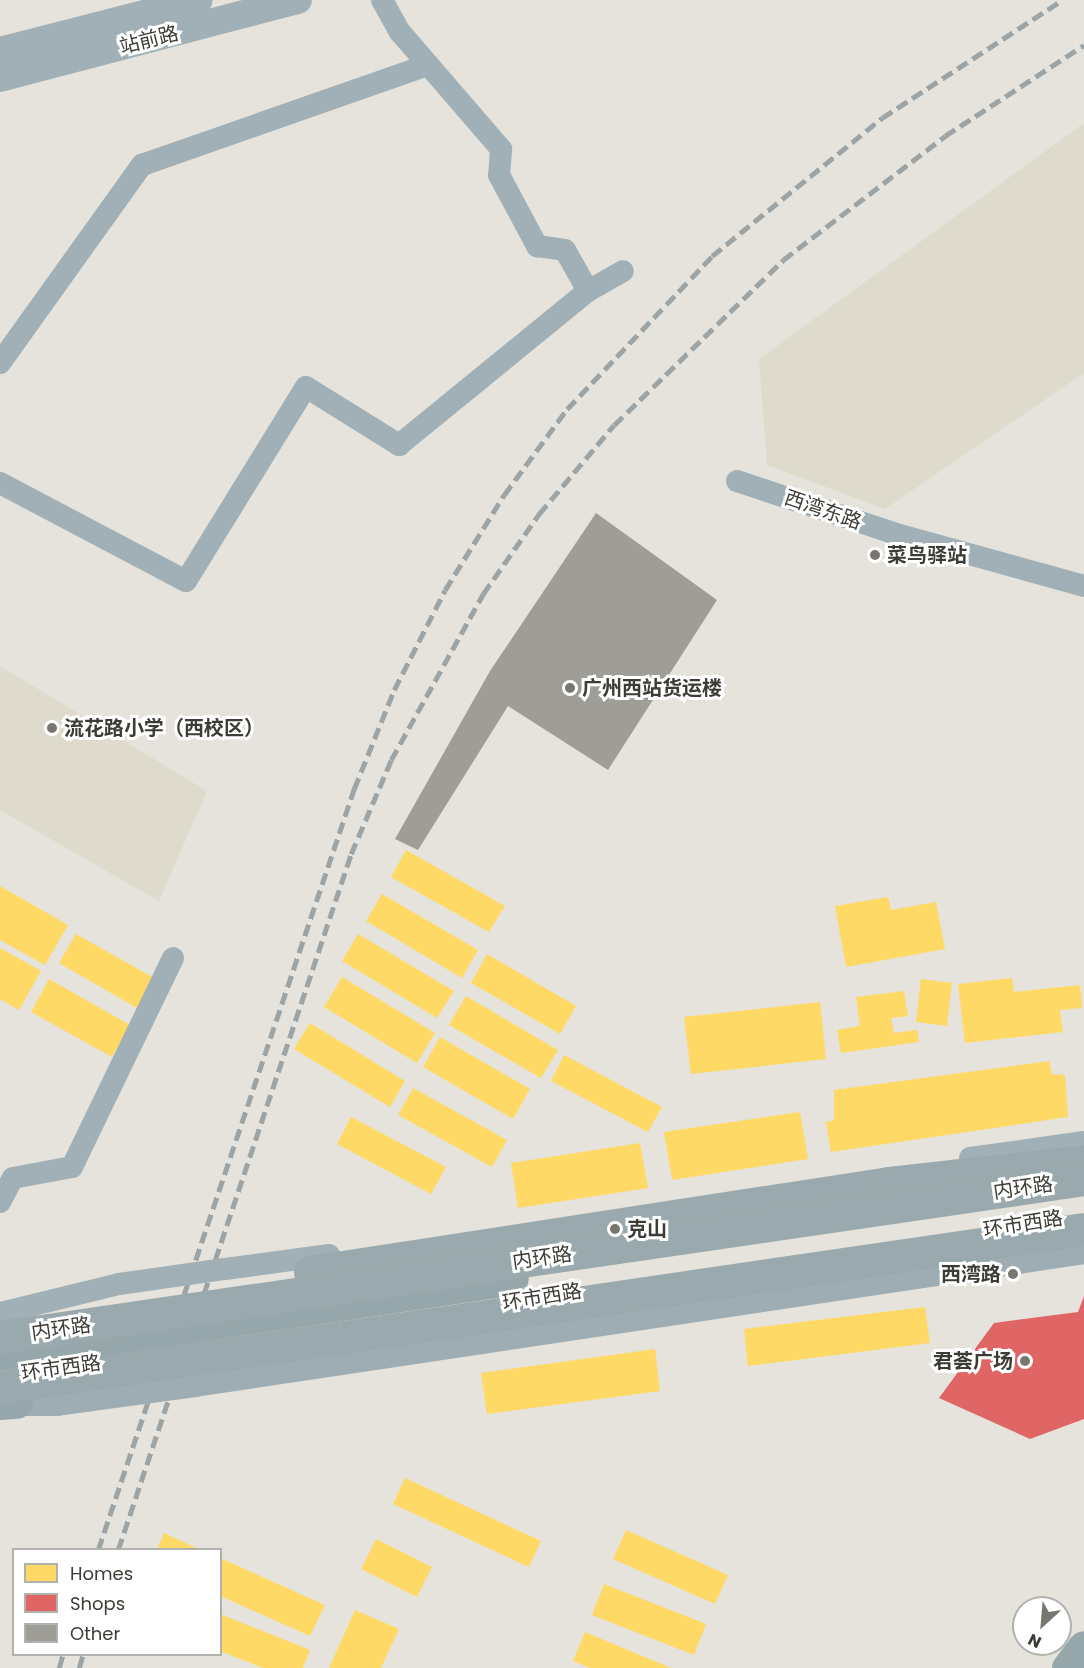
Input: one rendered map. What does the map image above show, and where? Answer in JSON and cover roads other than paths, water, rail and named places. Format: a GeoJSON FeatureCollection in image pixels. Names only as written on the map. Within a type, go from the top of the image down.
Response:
{"type":"FeatureCollection","features":[{"type":"Feature","properties":{"kind":"highway"},"geometry":{"type":"LineString","coordinates":[[310,1272],[889,1183],[1084,1164]]}},
{"type":"Feature","properties":{"kind":"highway","name":"内环路"},"geometry":{"type":"LineString","coordinates":[[0,1337],[1084,1179]]}},
{"type":"Feature","properties":{"kind":"highway"},"geometry":{"type":"LineString","coordinates":[[3,1397],[1084,1229]]}},
{"type":"Feature","properties":{"kind":"main road"},"geometry":{"type":"LineString","coordinates":[[0,1326],[86,1341],[148,1318],[208,1315],[926,1215],[1084,1164]]}},
{"type":"Feature","properties":{"kind":"main road","name":"环市西路"},"geometry":{"type":"LineString","coordinates":[[0,1354],[86,1341],[208,1315],[1084,1194]]}},
{"type":"Feature","properties":{"kind":"main road","name":"环市西路"},"geometry":{"type":"LineString","coordinates":[[208,1315],[256,1355],[926,1215],[1084,1215]]}},
{"type":"Feature","properties":{"kind":"main road"},"geometry":{"type":"LineString","coordinates":[[256,1355],[511,1336],[1084,1248]]}},
{"type":"Feature","properties":{"kind":"main road"},"geometry":{"type":"LineString","coordinates":[[3,1397],[56,1400],[208,1315],[310,1272]]}},
{"type":"Feature","properties":{"kind":"main road","name":"环市西路"},"geometry":{"type":"LineString","coordinates":[[3,1397],[86,1341]]}},
{"type":"Feature","properties":{"kind":"main road"},"geometry":{"type":"LineString","coordinates":[[1068,1668],[1084,1647]]}},
{"type":"Feature","properties":{"kind":"street","name":"站前路"},"geometry":{"type":"LineString","coordinates":[[0,51],[199,0]]}},
{"type":"Feature","properties":{"kind":"street","name":"站前路"},"geometry":{"type":"LineString","coordinates":[[0,78],[298,0]]}},
{"type":"Feature","properties":{"kind":"street"},"geometry":{"type":"LineString","coordinates":[[382,0],[428,65],[501,149],[499,175],[537,246],[565,250],[588,291]]}},
{"type":"Feature","properties":{"kind":"street"},"geometry":{"type":"LineString","coordinates":[[0,363],[142,165],[428,65]]}},
{"type":"Feature","properties":{"kind":"street"},"geometry":{"type":"LineString","coordinates":[[0,483],[186,581],[306,387],[399,445],[588,291],[623,271]]}},
{"type":"Feature","properties":{"kind":"street","name":"西湾东路"},"geometry":{"type":"LineString","coordinates":[[737,481],[893,533],[1084,586]]}},
{"type":"Feature","properties":{"kind":"street"},"geometry":{"type":"LineString","coordinates":[[0,1202],[14,1178],[72,1167],[173,958]]}},
{"type":"Feature","properties":{"kind":"street"},"geometry":{"type":"LineString","coordinates":[[0,1313],[119,1284],[208,1315],[1084,1142]]}},
{"type":"Feature","properties":{"kind":"street"},"geometry":{"type":"LineString","coordinates":[[926,1215],[942,1269]]}},
{"type":"Feature","properties":{"kind":"street"},"geometry":{"type":"LineString","coordinates":[[505,1303],[511,1336]]}},
{"type":"Feature","properties":{"kind":"railway"},"geometry":{"type":"LineString","coordinates":[[99,1548],[354,789],[394,690],[445,590],[504,495],[567,409],[712,256],[882,118],[1062,0]]}},
{"type":"Feature","properties":{"kind":"railway"},"geometry":{"type":"LineString","coordinates":[[119,1548],[351,854],[391,760],[483,594],[539,514],[614,425],[783,260],[945,136],[1084,45]]}},
{"type":"Feature","properties":{"kind":"railway"},"geometry":{"type":"LineString","coordinates":[[59,1668],[62,1656]]}},
{"type":"Feature","properties":{"kind":"railway"},"geometry":{"type":"LineString","coordinates":[[79,1668],[82,1656]]}},
{"type":"Feature","properties":{"kind":"place","name":"菜鸟驿站"},"geometry":{"type":"Point","coordinates":[875,555]}},
{"type":"Feature","properties":{"kind":"place","name":"广州西站货运楼"},"geometry":{"type":"Point","coordinates":[570,688]}},
{"type":"Feature","properties":{"kind":"place","name":"流花路小学（西校区）"},"geometry":{"type":"Point","coordinates":[52,728]}},
{"type":"Feature","properties":{"kind":"place","name":"克山"},"geometry":{"type":"Point","coordinates":[615,1229]}},
{"type":"Feature","properties":{"kind":"place","name":"西湾路"},"geometry":{"type":"Point","coordinates":[1013,1274]}},
{"type":"Feature","properties":{"kind":"place","name":"君荟广场"},"geometry":{"type":"Point","coordinates":[1025,1361]}}]}
